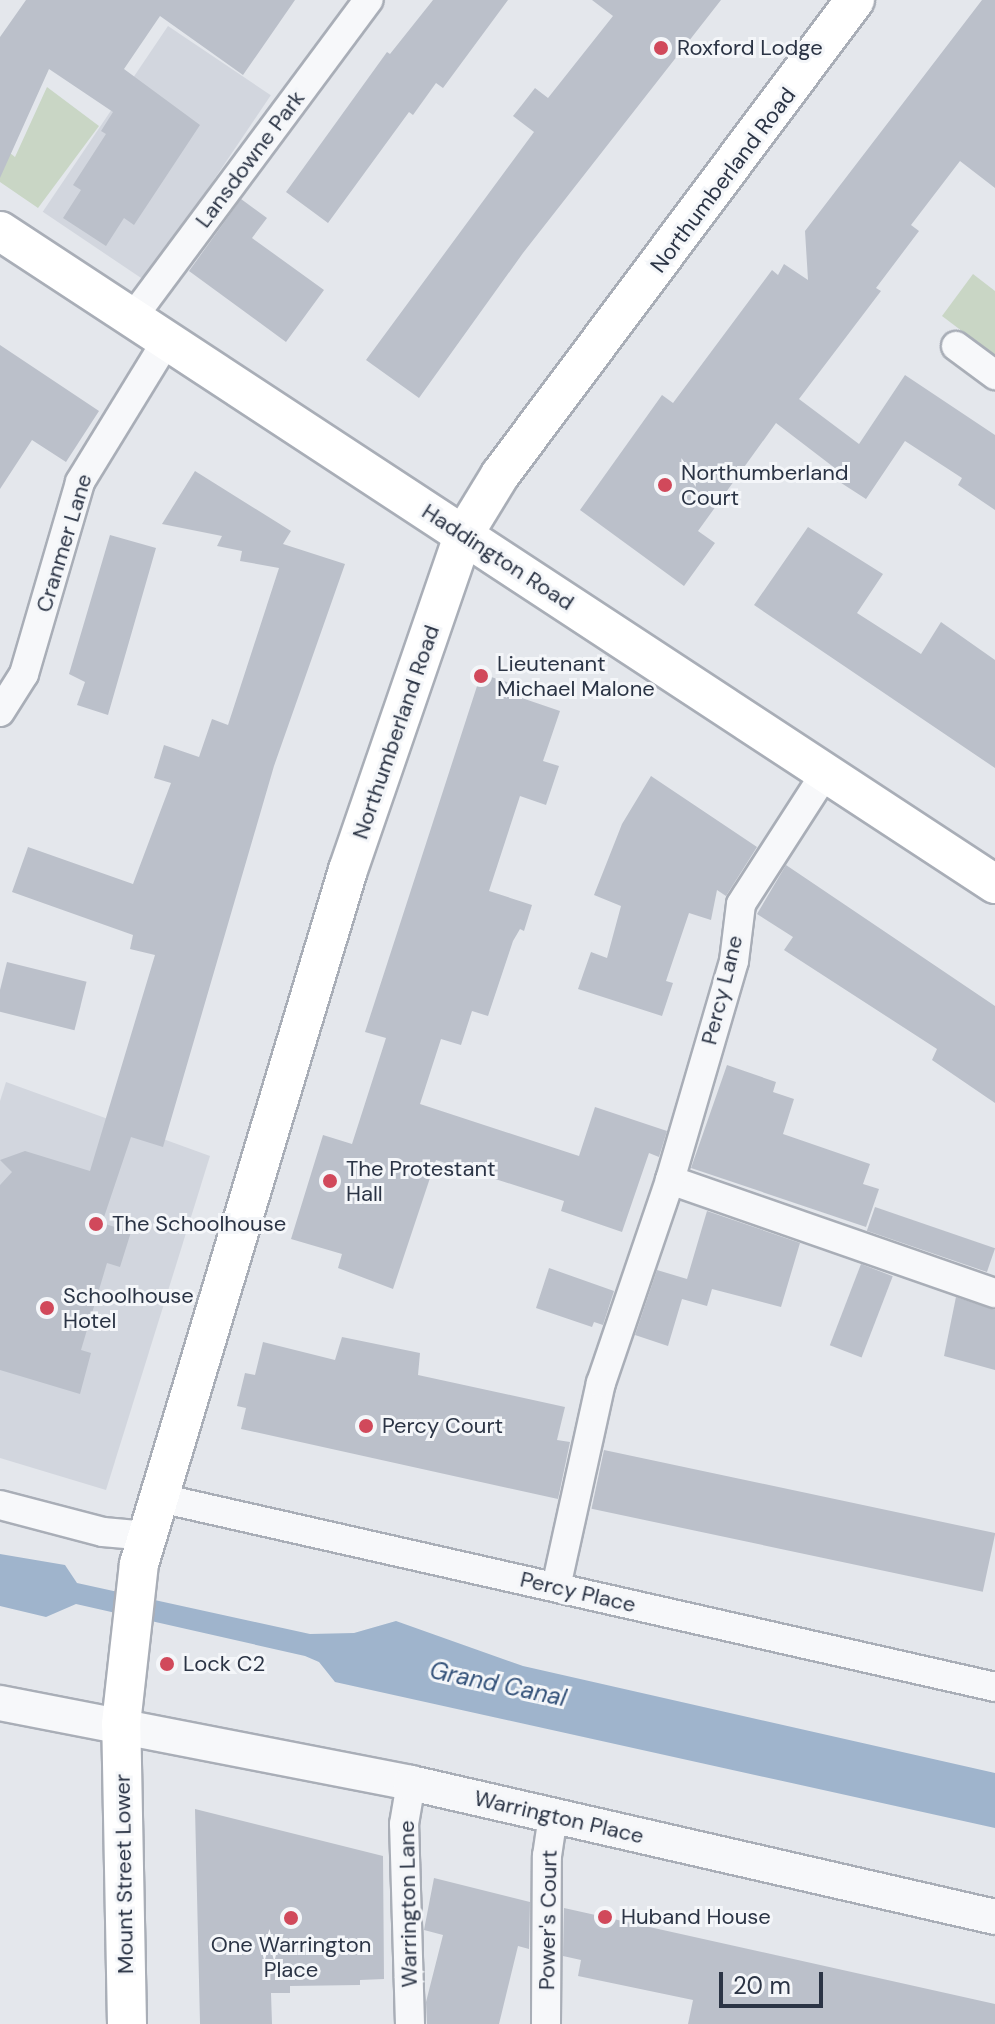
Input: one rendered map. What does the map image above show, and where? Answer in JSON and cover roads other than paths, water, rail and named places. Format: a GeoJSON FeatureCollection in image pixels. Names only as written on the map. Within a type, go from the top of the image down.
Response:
{"type":"FeatureCollection","features":[{"type":"Feature","properties":{"kind":"main road","name":"Northumberland Road"},"geometry":{"type":"LineString","coordinates":[[128,1652],[144,1550],[348,870],[464,534],[500,475],[855,0]]}},
{"type":"Feature","properties":{"kind":"main road","name":"Haddington Road"},"geometry":{"type":"LineString","coordinates":[[0,231],[995,884]]}},
{"type":"Feature","properties":{"kind":"main road","name":"Mount Street Lower"},"geometry":{"type":"LineString","coordinates":[[127,2024],[121,1724],[128,1652]]}},
{"type":"Feature","properties":{"kind":"street","name":"Lansdowne Park"},"geometry":{"type":"LineString","coordinates":[[133,317],[368,0]]}},
{"type":"Feature","properties":{"kind":"street","name":"Cranmer Lane"},"geometry":{"type":"LineString","coordinates":[[0,712],[24,674],[80,482],[167,340]]}},
{"type":"Feature","properties":{"kind":"street"},"geometry":{"type":"LineString","coordinates":[[956,346],[995,375]]}},
{"type":"Feature","properties":{"kind":"street","name":"Percy Lane"},"geometry":{"type":"LineString","coordinates":[[556,1587],[601,1383],[670,1180],[734,961],[741,904],[826,772]]}},
{"type":"Feature","properties":{"kind":"street"},"geometry":{"type":"LineString","coordinates":[[670,1180],[995,1293]]}},
{"type":"Feature","properties":{"kind":"street","name":"Percy Place"},"geometry":{"type":"LineString","coordinates":[[160,1498],[995,1687]]}},
{"type":"Feature","properties":{"kind":"street"},"geometry":{"type":"LineString","coordinates":[[0,1505],[103,1532],[144,1550]]}},
{"type":"Feature","properties":{"kind":"street","name":"Warrington Place"},"geometry":{"type":"LineString","coordinates":[[0,1703],[121,1724],[411,1783],[995,1917]]}},
{"type":"Feature","properties":{"kind":"street","name":"Warrington Lane"},"geometry":{"type":"LineString","coordinates":[[410,2024],[404,1824],[411,1783]]}},
{"type":"Feature","properties":{"kind":"street","name":"Power's Court"},"geometry":{"type":"LineString","coordinates":[[546,2024],[547,1856],[553,1816]]}},
{"type":"Feature","properties":{"kind":"water","name":"Grand Canal"},"geometry":{"type":"Polygon","coordinates":[[[0,1554],[65,1565],[77,1583],[310,1634],[354,1633],[396,1621],[523,1666],[995,1773],[995,1828],[335,1682],[319,1662],[305,1656],[76,1604],[46,1617],[0,1606],[0,1554]]]}},
{"type":"Feature","properties":{"kind":"place","name":"Roxford Lodge"},"geometry":{"type":"Point","coordinates":[661,48]}},
{"type":"Feature","properties":{"kind":"place","name":"Northumberland Court"},"geometry":{"type":"Point","coordinates":[665,485]}},
{"type":"Feature","properties":{"kind":"place","name":"Lieutenant Michael Malone"},"geometry":{"type":"Point","coordinates":[481,676]}},
{"type":"Feature","properties":{"kind":"place","name":"The Protestant Hall"},"geometry":{"type":"Point","coordinates":[330,1181]}},
{"type":"Feature","properties":{"kind":"place","name":"The Schoolhouse"},"geometry":{"type":"Point","coordinates":[96,1224]}},
{"type":"Feature","properties":{"kind":"place","name":"Schoolhouse Hotel"},"geometry":{"type":"Point","coordinates":[47,1308]}},
{"type":"Feature","properties":{"kind":"place","name":"Percy Court"},"geometry":{"type":"Point","coordinates":[366,1426]}},
{"type":"Feature","properties":{"kind":"place","name":"Lock C2"},"geometry":{"type":"Point","coordinates":[167,1664]}},
{"type":"Feature","properties":{"kind":"place","name":"Huband House"},"geometry":{"type":"Point","coordinates":[605,1917]}},
{"type":"Feature","properties":{"kind":"place","name":"One Warrington Place"},"geometry":{"type":"Point","coordinates":[291,1918]}}]}
